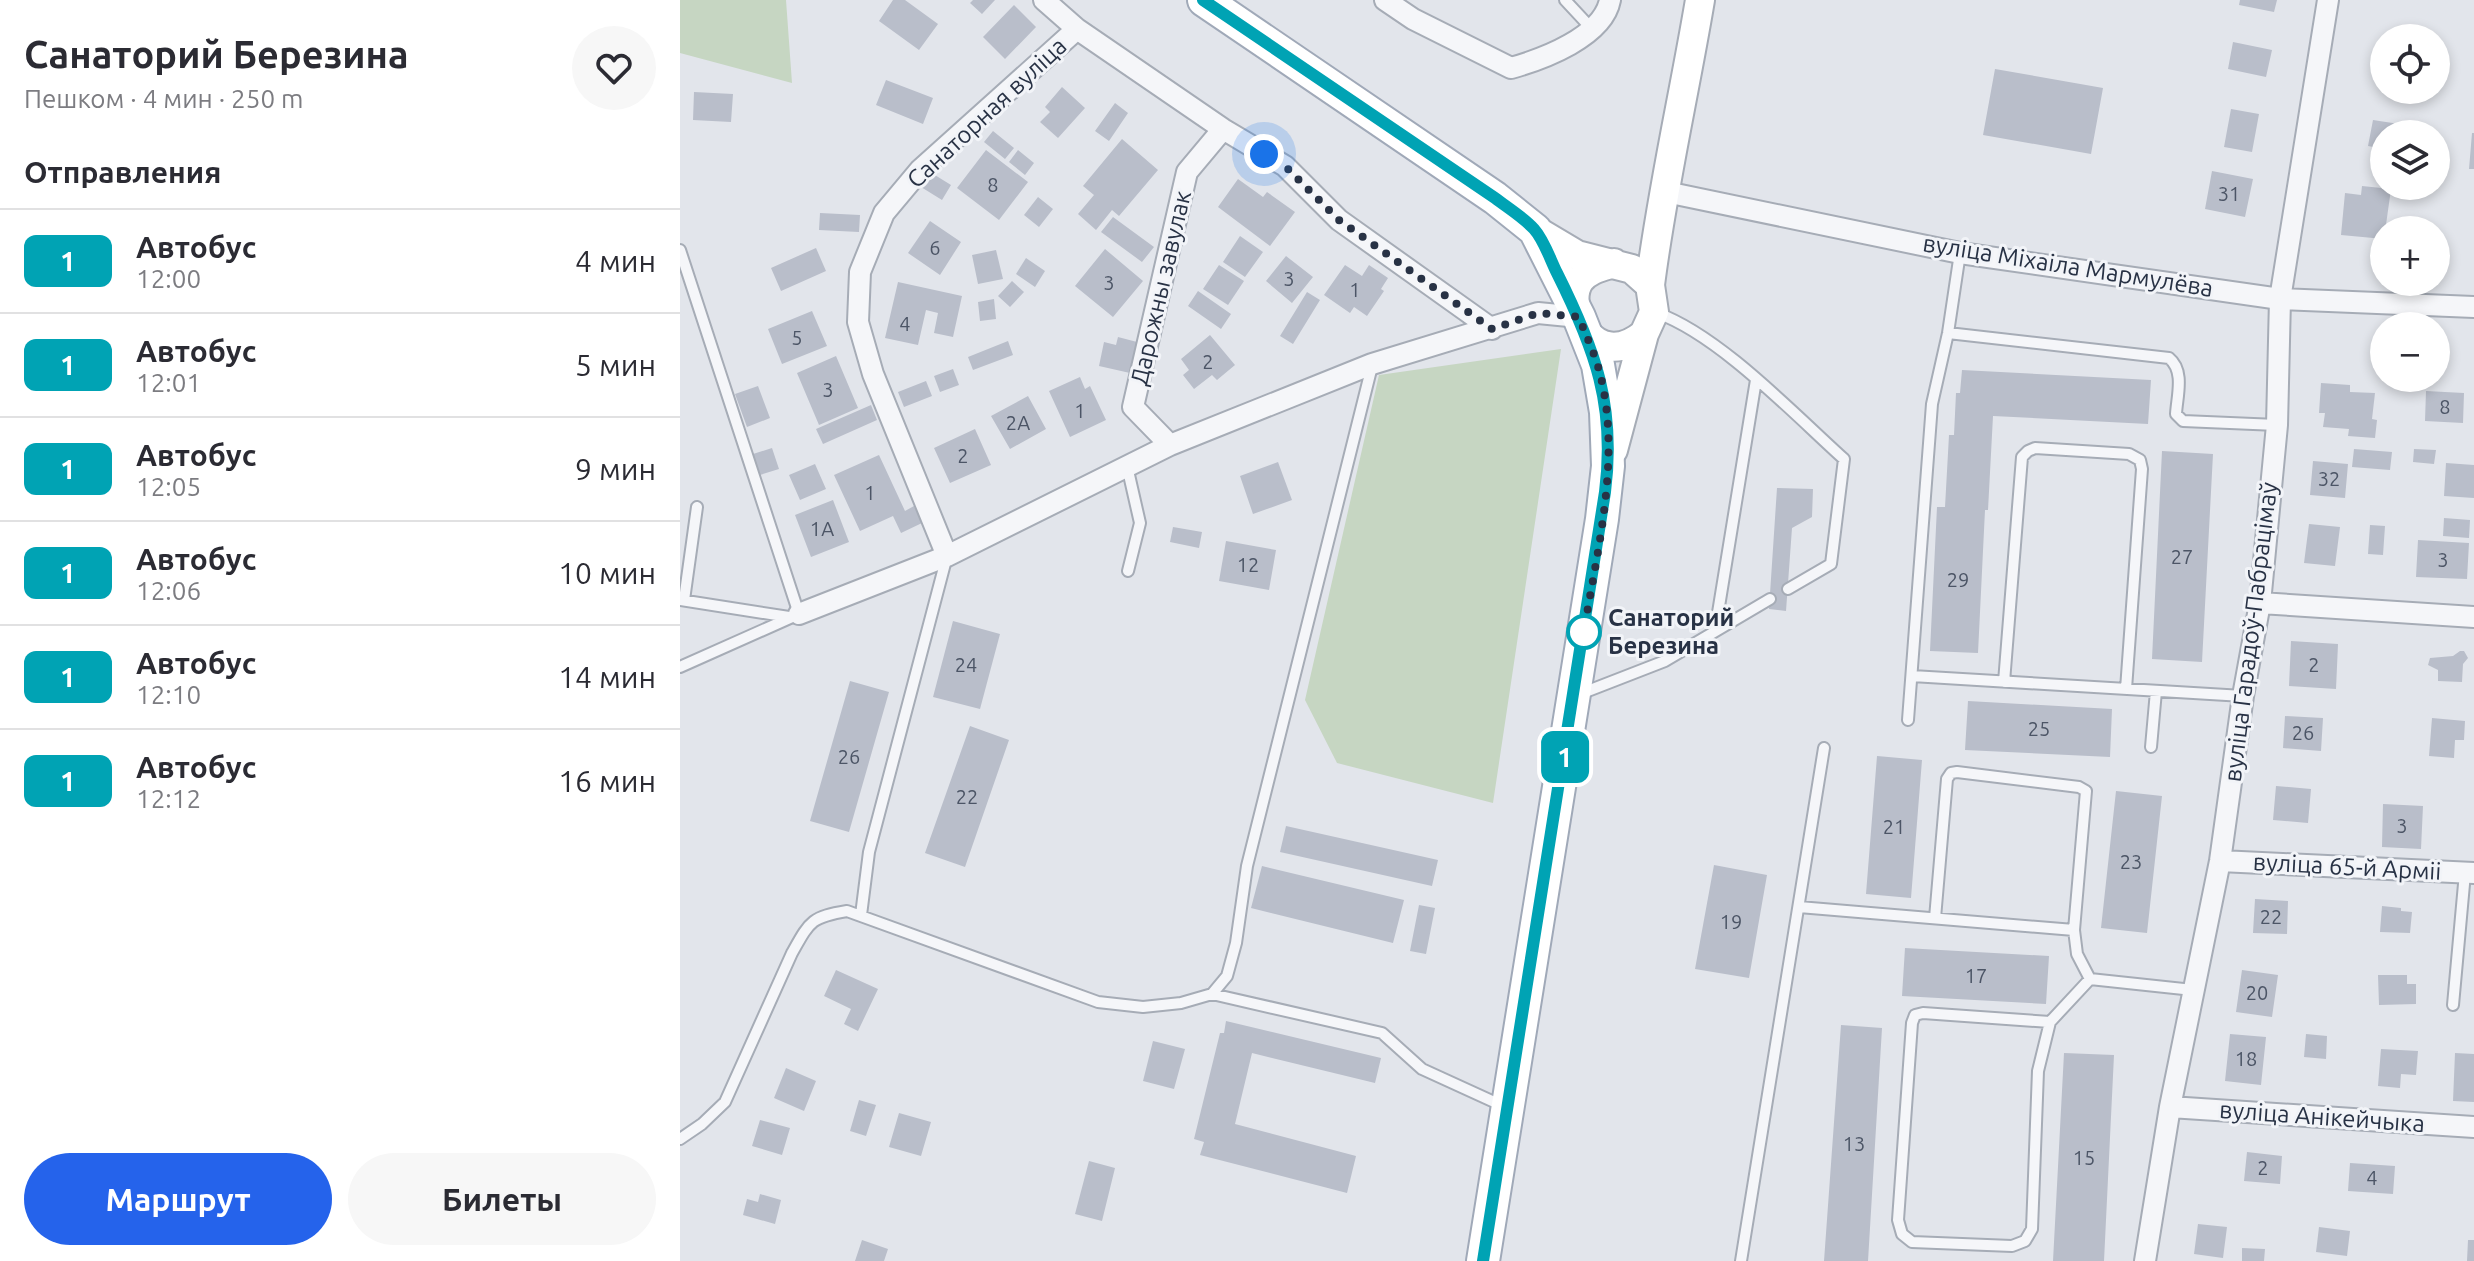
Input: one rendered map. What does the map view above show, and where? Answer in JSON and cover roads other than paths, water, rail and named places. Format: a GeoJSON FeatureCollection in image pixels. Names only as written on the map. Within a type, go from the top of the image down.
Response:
{"type":"FeatureCollection","features":[{"type":"Feature","properties":{"kind":"main road"},"geometry":{"type":"LineString","coordinates":[[1204,0],[1495,198],[1535,230],[1577,255],[1632,269],[1649,310]]}},
{"type":"Feature","properties":{"kind":"main road"},"geometry":{"type":"LineString","coordinates":[[1483,1261],[1608,466],[1649,310],[1657,228],[1700,0]]}},
{"type":"Feature","properties":{"kind":"main road"},"geometry":{"type":"LineString","coordinates":[[1608,466],[1606,412],[1598,365],[1579,317],[1575,297],[1577,285],[1590,271],[1628,256],[1657,228]]}},
{"type":"Feature","properties":{"kind":"main road"},"geometry":{"type":"LineString","coordinates":[[1535,230],[1589,338],[1604,347],[1625,346],[1649,310]]}},
{"type":"Feature","properties":{"kind":"street"},"geometry":{"type":"LineString","coordinates":[[1044,0],[1077,29],[1223,129],[1285,166],[1339,220],[1492,329]]}},
{"type":"Feature","properties":{"kind":"street"},"geometry":{"type":"LineString","coordinates":[[1385,0],[1413,19],[1511,68],[1545,59],[1592,29],[1608,11],[1610,0]]}},
{"type":"Feature","properties":{"kind":"street","name":"вуліца Гарадоў-Пабрацімаў"},"geometry":{"type":"LineString","coordinates":[[2145,1261],[2170,1107],[2220,861],[2243,696],[2260,603],[2277,425],[2280,299],[2328,0]]}},
{"type":"Feature","properties":{"kind":"street","name":"Санаторная вуліца"},"geometry":{"type":"LineString","coordinates":[[947,556],[873,374],[858,322],[860,272],[884,213],[920,170],[1077,29]]}},
{"type":"Feature","properties":{"kind":"street","name":"Дарожны завулак"},"geometry":{"type":"LineString","coordinates":[[1170,445],[1133,407],[1187,172],[1223,129]]}},
{"type":"Feature","properties":{"kind":"street","name":"вуліца Міхаіла Мармулёва"},"geometry":{"type":"LineString","coordinates":[[1666,192],[1960,253],[2280,299],[2474,307]]}},
{"type":"Feature","properties":{"kind":"street"},"geometry":{"type":"LineString","coordinates":[[795,616],[947,556],[1170,445],[1372,364],[1538,313],[1579,317]]}},
{"type":"Feature","properties":{"kind":"street"},"geometry":{"type":"LineString","coordinates":[[2260,603],[2474,617]]}},
{"type":"Feature","properties":{"kind":"street","name":"вуліца 65-й Арміі"},"geometry":{"type":"LineString","coordinates":[[2220,861],[2470,873]]}},
{"type":"Feature","properties":{"kind":"street","name":"вуліца Анікейчыка"},"geometry":{"type":"LineString","coordinates":[[2170,1107],[2474,1127]]}},
{"type":"Feature","properties":{"kind":"lane"},"geometry":{"type":"LineString","coordinates":[[1565,0],[1592,29]]}},
{"type":"Feature","properties":{"kind":"lane"},"geometry":{"type":"LineString","coordinates":[[680,250],[795,616]]}},
{"type":"Feature","properties":{"kind":"lane"},"geometry":{"type":"LineString","coordinates":[[1908,720],[1932,404],[1948,333],[1960,253]]}},
{"type":"Feature","properties":{"kind":"lane"},"geometry":{"type":"LineString","coordinates":[[1649,310],[1678,320],[1738,363],[1844,459],[1831,564],[1788,589]]}},
{"type":"Feature","properties":{"kind":"lane"},"geometry":{"type":"LineString","coordinates":[[1948,333],[2169,358],[2179,371],[2176,414],[2183,421],[2277,425]]}},
{"type":"Feature","properties":{"kind":"lane"},"geometry":{"type":"LineString","coordinates":[[1212,994],[1227,976],[1236,943],[1247,866],[1372,364]]}},
{"type":"Feature","properties":{"kind":"lane"},"geometry":{"type":"LineString","coordinates":[[1715,631],[1756,380]]}},
{"type":"Feature","properties":{"kind":"lane"},"geometry":{"type":"LineString","coordinates":[[2004,682],[2022,457],[2035,448],[2129,454],[2140,460],[2142,469],[2126,689]]}},
{"type":"Feature","properties":{"kind":"lane"},"geometry":{"type":"LineString","coordinates":[[1127,466],[1140,523],[1128,571]]}},
{"type":"Feature","properties":{"kind":"lane"},"geometry":{"type":"LineString","coordinates":[[697,507],[682,600],[795,616]]}},
{"type":"Feature","properties":{"kind":"lane"},"geometry":{"type":"LineString","coordinates":[[861,915],[869,852],[947,556]]}},
{"type":"Feature","properties":{"kind":"lane"},"geometry":{"type":"LineString","coordinates":[[1574,696],[1665,661],[1770,599]]}},
{"type":"Feature","properties":{"kind":"lane"},"geometry":{"type":"LineString","coordinates":[[680,667],[795,616]]}},
{"type":"Feature","properties":{"kind":"lane"},"geometry":{"type":"LineString","coordinates":[[1912,676],[2243,696]]}},
{"type":"Feature","properties":{"kind":"lane"},"geometry":{"type":"LineString","coordinates":[[2151,747],[2156,691]]}},
{"type":"Feature","properties":{"kind":"lane"},"geometry":{"type":"LineString","coordinates":[[1741,1261],[1824,748]]}},
{"type":"Feature","properties":{"kind":"lane"},"geometry":{"type":"LineString","coordinates":[[1935,918],[1947,779],[1951,773],[2079,787],[2086,791],[2074,930],[2077,954],[2090,979]]}},
{"type":"Feature","properties":{"kind":"lane"},"geometry":{"type":"LineString","coordinates":[[2453,1005],[2470,873]]}},
{"type":"Feature","properties":{"kind":"lane"},"geometry":{"type":"LineString","coordinates":[[1799,907],[2074,930]]}},
{"type":"Feature","properties":{"kind":"lane"},"geometry":{"type":"LineString","coordinates":[[680,1139],[725,1102],[804,931],[820,915],[847,911],[1098,1002],[1143,1007],[1181,1003],[1212,994],[1382,1033],[1422,1069],[1509,1108]]}},
{"type":"Feature","properties":{"kind":"lane"},"geometry":{"type":"LineString","coordinates":[[2090,979],[2193,990]]}},
{"type":"Feature","properties":{"kind":"lane"},"geometry":{"type":"LineString","coordinates":[[2050,1022],[1923,1013],[1915,1015],[1898,1220],[1902,1234],[1912,1242],[2012,1246],[2025,1241],[2032,1229],[2038,1071],[2050,1022],[2090,979]]}},
{"type":"Feature","properties":{"kind":"place","name":"Санаторий Березина"},"geometry":{"type":"Point","coordinates":[1584,632]}}]}
